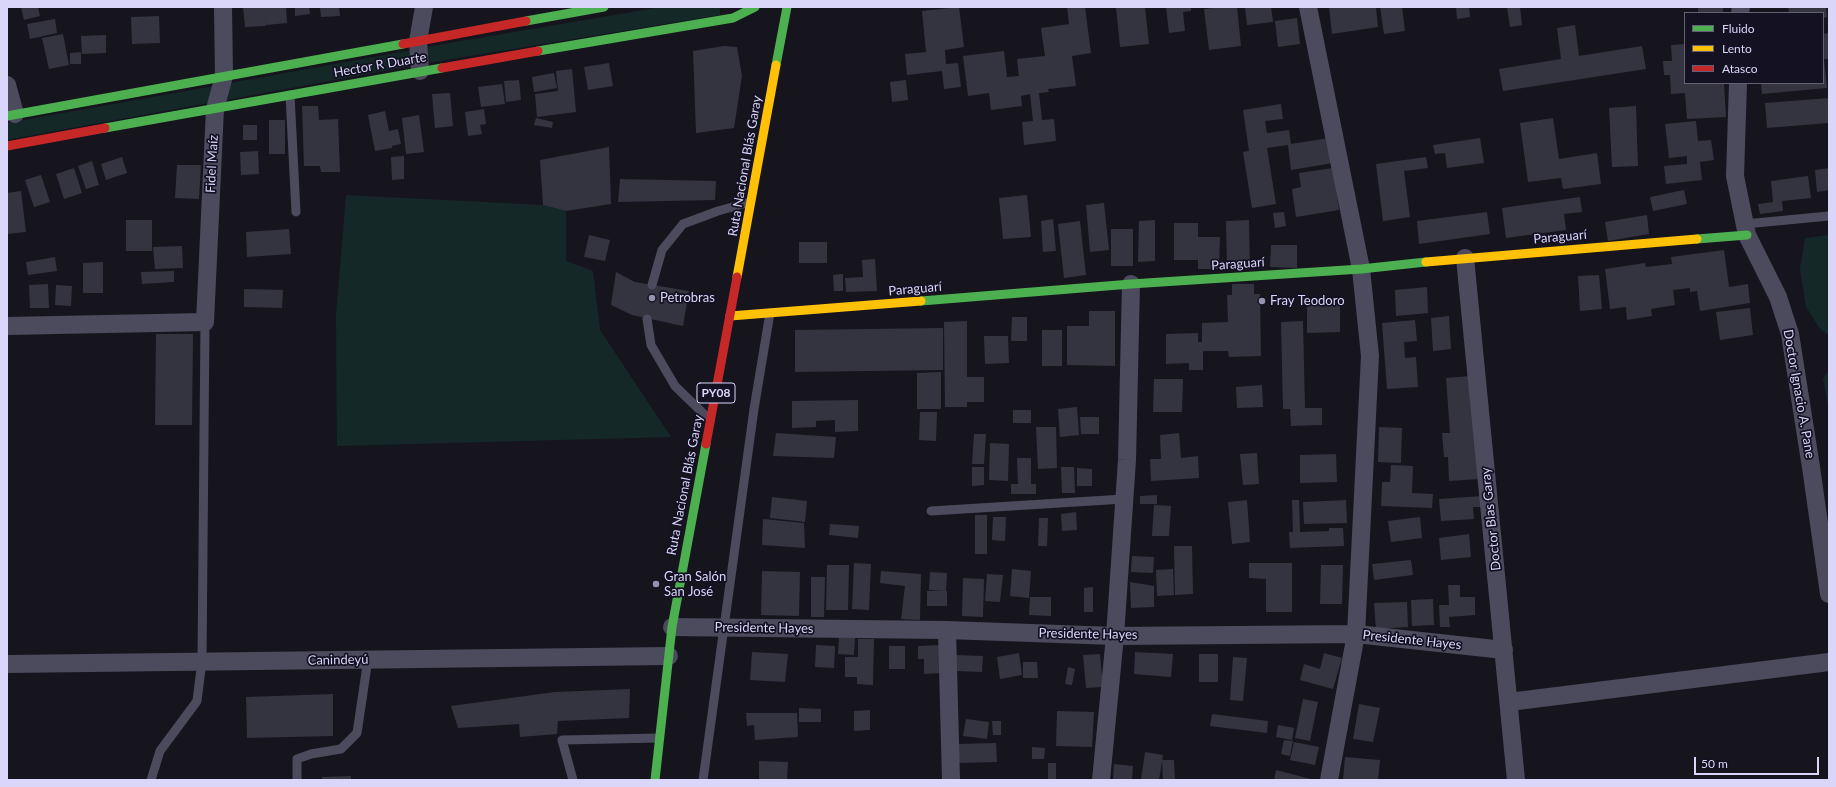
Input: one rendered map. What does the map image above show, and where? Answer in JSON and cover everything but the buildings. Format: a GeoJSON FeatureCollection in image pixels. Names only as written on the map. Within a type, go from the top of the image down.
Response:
{"type":"FeatureCollection","features":[{"type":"Feature","properties":{"kind":"main road","name":"Hector R Duarte"},"geometry":{"type":"LineString","coordinates":[[11,115],[604,7]]}},
{"type":"Feature","properties":{"kind":"main road","name":"Hector R Duarte"},"geometry":{"type":"LineString","coordinates":[[7,146],[420,71],[733,18],[755,7]]}},
{"type":"Feature","properties":{"kind":"main road","name":"Ruta Nacional Blás Garay"},"geometry":{"type":"LineString","coordinates":[[655,780],[672,627],[787,7]]}},
{"type":"Feature","properties":{"kind":"main road","name":"Paraguarí"},"geometry":{"type":"LineString","coordinates":[[730,316],[1131,284],[1361,269],[1746,230]]}},
{"type":"Feature","properties":{"kind":"street","name":"Fidel Maíz"},"geometry":{"type":"LineString","coordinates":[[205,322],[215,108],[224,76],[223,7]]}},
{"type":"Feature","properties":{"kind":"street"},"geometry":{"type":"LineString","coordinates":[[420,71],[418,41],[424,7]]}},
{"type":"Feature","properties":{"kind":"street"},"geometry":{"type":"LineString","coordinates":[[1308,7],[1361,269],[1370,356],[1356,634],[1329,780]]}},
{"type":"Feature","properties":{"kind":"street","name":"Doctor Ignacio A. Pane"},"geometry":{"type":"LineString","coordinates":[[1738,84],[1735,176],[1746,230],[1778,297],[1790,334],[1829,594]]}},
{"type":"Feature","properties":{"kind":"street"},"geometry":{"type":"LineString","coordinates":[[7,85],[11,115]]}},
{"type":"Feature","properties":{"kind":"street","name":"Doctor Blas Garay"},"geometry":{"type":"LineString","coordinates":[[1465,258],[1516,780]]}},
{"type":"Feature","properties":{"kind":"street"},"geometry":{"type":"LineString","coordinates":[[1101,780],[1115,636],[1127,460],[1131,284]]}},
{"type":"Feature","properties":{"kind":"street"},"geometry":{"type":"LineString","coordinates":[[7,326],[205,322]]}},
{"type":"Feature","properties":{"kind":"street","name":"Presidente Hayes"},"geometry":{"type":"LineString","coordinates":[[672,627],[947,630],[1115,636],[1356,634],[1504,650]]}},
{"type":"Feature","properties":{"kind":"street"},"geometry":{"type":"LineString","coordinates":[[947,630],[951,780]]}},
{"type":"Feature","properties":{"kind":"street","name":"Canindeyú"},"geometry":{"type":"LineString","coordinates":[[7,664],[669,656]]}},
{"type":"Feature","properties":{"kind":"street"},"geometry":{"type":"LineString","coordinates":[[1509,702],[1829,662]]}},
{"type":"Feature","properties":{"kind":"lane"},"geometry":{"type":"LineString","coordinates":[[290,95],[296,212]]}},
{"type":"Feature","properties":{"kind":"lane"},"geometry":{"type":"LineString","coordinates":[[652,285],[662,250],[683,224],[718,210],[751,202]]}},
{"type":"Feature","properties":{"kind":"lane"},"geometry":{"type":"LineString","coordinates":[[1746,230],[1829,216]]}},
{"type":"Feature","properties":{"kind":"lane"},"geometry":{"type":"LineString","coordinates":[[703,780],[754,409],[770,313]]}},
{"type":"Feature","properties":{"kind":"lane"},"geometry":{"type":"LineString","coordinates":[[647,319],[651,345],[675,386],[710,420]]}},
{"type":"Feature","properties":{"kind":"lane"},"geometry":{"type":"LineString","coordinates":[[151,780],[160,751],[197,701],[202,661],[205,322]]}},
{"type":"Feature","properties":{"kind":"lane"},"geometry":{"type":"LineString","coordinates":[[931,511],[1124,499]]}},
{"type":"Feature","properties":{"kind":"lane"},"geometry":{"type":"LineString","coordinates":[[297,780],[297,759],[312,754],[341,749],[357,733],[368,659]]}},
{"type":"Feature","properties":{"kind":"lane"},"geometry":{"type":"LineString","coordinates":[[573,780],[562,740],[659,738]]}},
{"type":"Feature","properties":{"kind":"green space"},"geometry":{"type":"Polygon","coordinates":[[[661,7],[720,7],[720,15],[428,63],[426,47],[661,7]]]}},
{"type":"Feature","properties":{"kind":"green space"},"geometry":{"type":"Polygon","coordinates":[[[412,50],[412,66],[226,100],[230,83],[412,50]]]}},
{"type":"Feature","properties":{"kind":"green space"},"geometry":{"type":"Polygon","coordinates":[[[214,86],[208,103],[7,140],[7,123],[214,86]]]}},
{"type":"Feature","properties":{"kind":"green space"},"geometry":{"type":"Polygon","coordinates":[[[346,195],[543,205],[566,211],[566,261],[593,271],[600,330],[671,437],[337,446],[336,315],[346,195]]]}},
{"type":"Feature","properties":{"kind":"green space"},"geometry":{"type":"Polygon","coordinates":[[[1829,235],[1829,335],[1820,329],[1806,307],[1800,269],[1805,238],[1829,235]]]}},
{"type":"Feature","properties":{"kind":"green space"},"geometry":{"type":"Polygon","coordinates":[[[1829,370],[1829,411],[1823,379],[1829,370]]]}},
{"type":"Feature","properties":{"kind":"traffic: fast"},"geometry":{"type":"LineString","coordinates":[[526,21],[604,7]]}},
{"type":"Feature","properties":{"kind":"traffic: fast"},"geometry":{"type":"LineString","coordinates":[[538,51],[733,18],[755,7]]}},
{"type":"Feature","properties":{"kind":"traffic: fast"},"geometry":{"type":"LineString","coordinates":[[776,65],[787,7]]}},
{"type":"Feature","properties":{"kind":"traffic: fast"},"geometry":{"type":"LineString","coordinates":[[7,116],[403,44]]}},
{"type":"Feature","properties":{"kind":"traffic: fast"},"geometry":{"type":"LineString","coordinates":[[105,128],[442,68]]}},
{"type":"Feature","properties":{"kind":"traffic: fast"},"geometry":{"type":"LineString","coordinates":[[1697,239],[1747,235]]}},
{"type":"Feature","properties":{"kind":"traffic: fast"},"geometry":{"type":"LineString","coordinates":[[921,301],[1131,284],[1361,269],[1426,262]]}},
{"type":"Feature","properties":{"kind":"traffic: fast"},"geometry":{"type":"LineString","coordinates":[[655,780],[672,627],[706,444]]}},
{"type":"Feature","properties":{"kind":"traffic: slow"},"geometry":{"type":"LineString","coordinates":[[737,277],[776,65]]}},
{"type":"Feature","properties":{"kind":"traffic: slow"},"geometry":{"type":"LineString","coordinates":[[1426,262],[1697,239]]}},
{"type":"Feature","properties":{"kind":"traffic: slow"},"geometry":{"type":"LineString","coordinates":[[730,316],[921,301]]}},
{"type":"Feature","properties":{"kind":"traffic: jam"},"geometry":{"type":"LineString","coordinates":[[403,44],[526,21]]}},
{"type":"Feature","properties":{"kind":"traffic: jam"},"geometry":{"type":"LineString","coordinates":[[442,68],[538,51]]}},
{"type":"Feature","properties":{"kind":"traffic: jam"},"geometry":{"type":"LineString","coordinates":[[7,146],[105,128]]}},
{"type":"Feature","properties":{"kind":"traffic: jam"},"geometry":{"type":"LineString","coordinates":[[706,444],[737,277]]}},
{"type":"Feature","properties":{"kind":"place","name":"Petrobras"},"geometry":{"type":"Point","coordinates":[652,298]}},
{"type":"Feature","properties":{"kind":"place","name":"Fray Teodoro"},"geometry":{"type":"Point","coordinates":[1262,301]}},
{"type":"Feature","properties":{"kind":"place","name":"Gran Salón San José"},"geometry":{"type":"Point","coordinates":[656,584]}}]}
